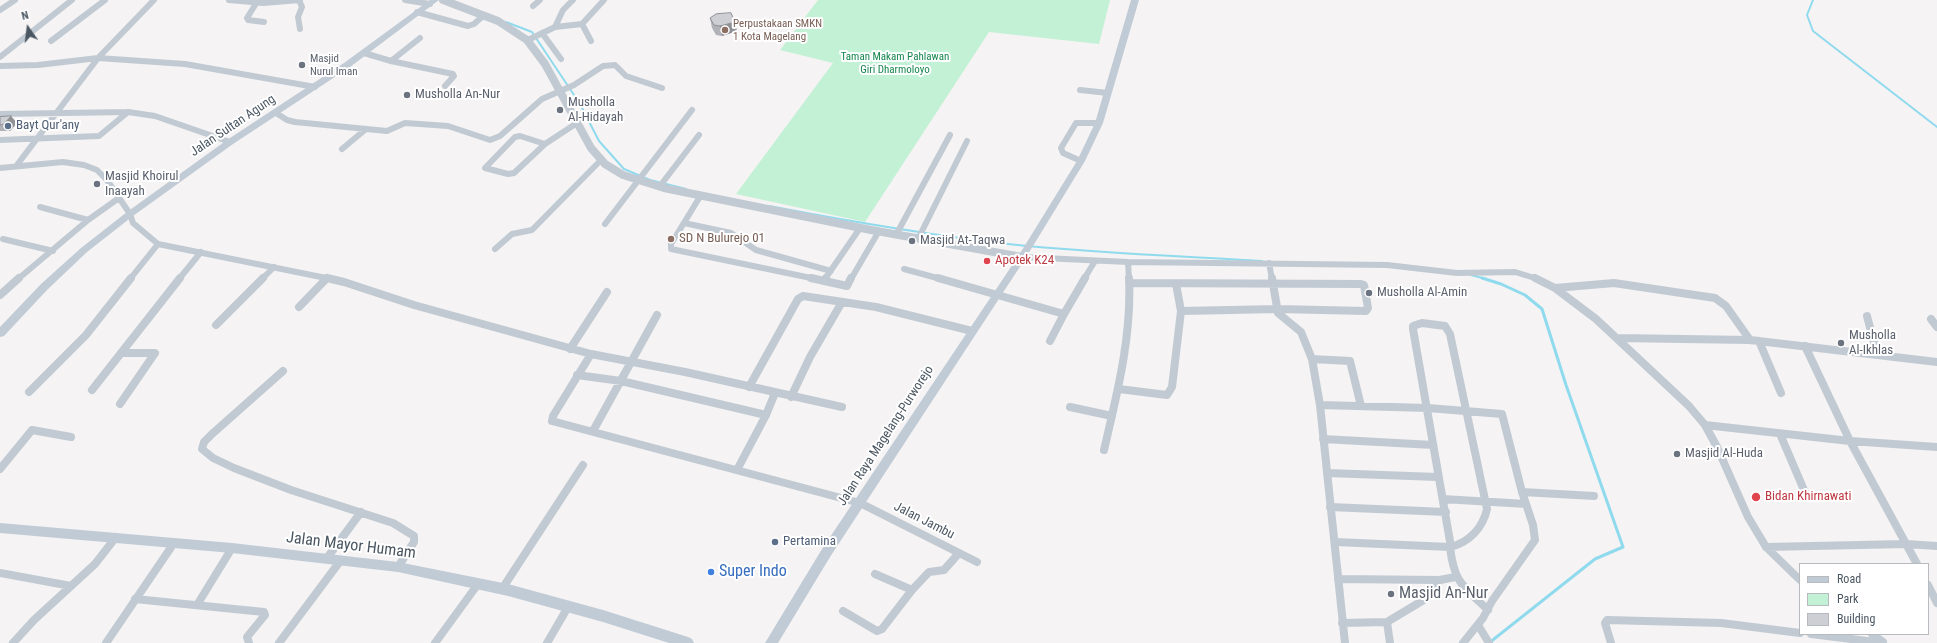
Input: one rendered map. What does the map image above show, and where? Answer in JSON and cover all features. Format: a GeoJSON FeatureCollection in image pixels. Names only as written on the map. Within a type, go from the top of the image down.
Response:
{"type":"FeatureCollection","features":[{"type":"Feature","properties":{"kind":"main road","name":"Jalan Raya Magelang-Purworejo"},"geometry":{"type":"LineString","coordinates":[[772,643],[822,559],[1025,252],[1080,161],[1099,123],[1135,0]]}},
{"type":"Feature","properties":{"kind":"main road","name":"Jalan Sultan Agung"},"geometry":{"type":"LineString","coordinates":[[0,334],[44,287],[84,250],[130,214],[230,142],[276,113],[364,53],[432,2]]}},
{"type":"Feature","properties":{"kind":"main road","name":"Jalan Mayor Humam"},"geometry":{"type":"LineString","coordinates":[[0,528],[232,548],[398,567],[502,589],[688,643]]}},
{"type":"Feature","properties":{"kind":"street"},"geometry":{"type":"LineString","coordinates":[[0,10],[15,0]]}},
{"type":"Feature","properties":{"kind":"street"},"geometry":{"type":"LineString","coordinates":[[0,57],[72,0]]}},
{"type":"Feature","properties":{"kind":"street"},"geometry":{"type":"LineString","coordinates":[[51,41],[104,0]]}},
{"type":"Feature","properties":{"kind":"street"},"geometry":{"type":"LineString","coordinates":[[17,165],[98,58],[154,0]]}},
{"type":"Feature","properties":{"kind":"street"},"geometry":{"type":"LineString","coordinates":[[229,0],[257,2],[299,0],[302,6],[297,20],[300,29]]}},
{"type":"Feature","properties":{"kind":"street"},"geometry":{"type":"LineString","coordinates":[[405,0],[432,2]]}},
{"type":"Feature","properties":{"kind":"street"},"geometry":{"type":"LineString","coordinates":[[443,0],[484,15],[531,38],[547,66],[564,90],[577,123],[592,151],[600,161],[612,169],[642,177],[662,185],[701,195],[879,232],[898,232],[1025,252],[1095,261],[1387,265],[1469,274],[1510,272],[1532,277],[1555,288],[1596,319],[1675,392],[1704,425],[1717,447],[1748,517],[1766,547],[1799,579]]}},
{"type":"Feature","properties":{"kind":"street"},"geometry":{"type":"LineString","coordinates":[[533,6],[540,0]]}},
{"type":"Feature","properties":{"kind":"street"},"geometry":{"type":"LineString","coordinates":[[555,27],[563,10],[573,0]]}},
{"type":"Feature","properties":{"kind":"street"},"geometry":{"type":"LineString","coordinates":[[531,38],[555,27],[582,24],[604,0]]}},
{"type":"Feature","properties":{"kind":"street"},"geometry":{"type":"LineString","coordinates":[[257,2],[247,18],[248,20],[264,22]]}},
{"type":"Feature","properties":{"kind":"street"},"geometry":{"type":"LineString","coordinates":[[417,12],[468,26],[474,24],[484,15]]}},
{"type":"Feature","properties":{"kind":"street"},"geometry":{"type":"LineString","coordinates":[[582,24],[591,41]]}},
{"type":"Feature","properties":{"kind":"street"},"geometry":{"type":"LineString","coordinates":[[542,33],[561,59]]}},
{"type":"Feature","properties":{"kind":"street"},"geometry":{"type":"LineString","coordinates":[[391,61],[420,38]]}},
{"type":"Feature","properties":{"kind":"street"},"geometry":{"type":"LineString","coordinates":[[364,53],[391,61],[453,74],[454,76],[445,86]]}},
{"type":"Feature","properties":{"kind":"street"},"geometry":{"type":"LineString","coordinates":[[0,66],[38,65],[98,58],[185,64],[315,87]]}},
{"type":"Feature","properties":{"kind":"street"},"geometry":{"type":"LineString","coordinates":[[276,113],[287,120],[295,122],[390,131],[405,123],[448,126],[490,140],[500,136],[537,103],[564,90],[602,66],[618,66],[626,76],[662,88]]}},
{"type":"Feature","properties":{"kind":"street"},"geometry":{"type":"LineString","coordinates":[[1080,90],[1108,93]]}},
{"type":"Feature","properties":{"kind":"street"},"geometry":{"type":"LineString","coordinates":[[605,224],[692,110]]}},
{"type":"Feature","properties":{"kind":"street"},"geometry":{"type":"LineString","coordinates":[[0,140],[99,136],[128,112]]}},
{"type":"Feature","properties":{"kind":"street"},"geometry":{"type":"LineString","coordinates":[[0,114],[128,112],[156,116],[230,142]]}},
{"type":"Feature","properties":{"kind":"street"},"geometry":{"type":"LineString","coordinates":[[545,144],[520,136],[515,137],[486,165],[485,168],[508,174],[514,173],[545,144],[577,123]]}},
{"type":"Feature","properties":{"kind":"street"},"geometry":{"type":"LineString","coordinates":[[1080,161],[1062,153],[1062,148],[1076,123],[1099,123]]}},
{"type":"Feature","properties":{"kind":"street"},"geometry":{"type":"LineString","coordinates":[[342,149],[366,129]]}},
{"type":"Feature","properties":{"kind":"street"},"geometry":{"type":"LineString","coordinates":[[662,185],[699,135]]}},
{"type":"Feature","properties":{"kind":"street"},"geometry":{"type":"LineString","coordinates":[[898,232],[950,135]]}},
{"type":"Feature","properties":{"kind":"street"},"geometry":{"type":"LineString","coordinates":[[920,235],[967,141]]}},
{"type":"Feature","properties":{"kind":"street"},"geometry":{"type":"LineString","coordinates":[[495,249],[512,234],[532,230],[600,161]]}},
{"type":"Feature","properties":{"kind":"street"},"geometry":{"type":"LineString","coordinates":[[0,168],[17,165],[64,162],[84,165],[97,170],[107,180],[130,214],[134,223],[158,244],[344,282],[414,305],[570,349],[842,407]]}},
{"type":"Feature","properties":{"kind":"street"},"geometry":{"type":"LineString","coordinates":[[701,195],[671,244],[671,249],[848,286],[879,232]]}},
{"type":"Feature","properties":{"kind":"street"},"geometry":{"type":"LineString","coordinates":[[0,295],[88,220],[119,198]]}},
{"type":"Feature","properties":{"kind":"street"},"geometry":{"type":"LineString","coordinates":[[40,207],[88,220]]}},
{"type":"Feature","properties":{"kind":"street"},"geometry":{"type":"LineString","coordinates":[[684,223],[731,233],[756,250],[831,272]]}},
{"type":"Feature","properties":{"kind":"street"},"geometry":{"type":"LineString","coordinates":[[824,281],[860,228]]}},
{"type":"Feature","properties":{"kind":"street"},"geometry":{"type":"LineString","coordinates":[[3,238],[53,251]]}},
{"type":"Feature","properties":{"kind":"street"},"geometry":{"type":"LineString","coordinates":[[29,392],[86,335],[158,244]]}},
{"type":"Feature","properties":{"kind":"street"},"geometry":{"type":"LineString","coordinates":[[92,390],[201,252]]}},
{"type":"Feature","properties":{"kind":"street"},"geometry":{"type":"LineString","coordinates":[[1050,341],[1095,261]]}},
{"type":"Feature","properties":{"kind":"street"},"geometry":{"type":"LineString","coordinates":[[1104,450],[1119,389],[1128,334],[1130,283],[1128,262]]}},
{"type":"Feature","properties":{"kind":"street"},"geometry":{"type":"LineString","coordinates":[[1269,263],[1279,315],[1301,332],[1312,359],[1320,405],[1345,643]]}},
{"type":"Feature","properties":{"kind":"street"},"geometry":{"type":"LineString","coordinates":[[216,325],[274,267]]}},
{"type":"Feature","properties":{"kind":"street"},"geometry":{"type":"LineString","coordinates":[[904,269],[1064,314]]}},
{"type":"Feature","properties":{"kind":"street"},"geometry":{"type":"LineString","coordinates":[[299,307],[327,278]]}},
{"type":"Feature","properties":{"kind":"street"},"geometry":{"type":"LineString","coordinates":[[1130,283],[1361,284],[1364,285],[1368,308],[1366,311],[1278,309],[1181,311]]}},
{"type":"Feature","properties":{"kind":"street"},"geometry":{"type":"LineString","coordinates":[[1119,389],[1168,394],[1172,387],[1181,311],[1176,284]]}},
{"type":"Feature","properties":{"kind":"street"},"geometry":{"type":"LineString","coordinates":[[1555,288],[1614,284],[1643,286],[1715,298],[1726,306],[1750,340]]}},
{"type":"Feature","properties":{"kind":"street"},"geometry":{"type":"LineString","coordinates":[[570,349],[607,292]]}},
{"type":"Feature","properties":{"kind":"street"},"geometry":{"type":"LineString","coordinates":[[749,387],[798,299],[805,296],[876,307],[972,331]]}},
{"type":"Feature","properties":{"kind":"street"},"geometry":{"type":"LineString","coordinates":[[791,396],[810,356],[842,302]]}},
{"type":"Feature","properties":{"kind":"street"},"geometry":{"type":"LineString","coordinates":[[593,430],[657,314]]}},
{"type":"Feature","properties":{"kind":"street"},"geometry":{"type":"LineString","coordinates":[[1867,316],[1877,354]]}},
{"type":"Feature","properties":{"kind":"street"},"geometry":{"type":"LineString","coordinates":[[1931,319],[1937,327]]}},
{"type":"Feature","properties":{"kind":"street"},"geometry":{"type":"LineString","coordinates":[[1335,542],[1451,548],[1470,537],[1484,520],[1487,509],[1448,330],[1442,325],[1418,323],[1413,326],[1413,330],[1428,408],[1438,477],[1446,512],[1451,548],[1455,577],[1488,610]]}},
{"type":"Feature","properties":{"kind":"street"},"geometry":{"type":"LineString","coordinates":[[1616,338],[1750,340],[1937,362]]}},
{"type":"Feature","properties":{"kind":"street"},"geometry":{"type":"LineString","coordinates":[[1759,341],[1781,393]]}},
{"type":"Feature","properties":{"kind":"street"},"geometry":{"type":"LineString","coordinates":[[1805,346],[1850,440],[1916,563]]}},
{"type":"Feature","properties":{"kind":"street"},"geometry":{"type":"LineString","coordinates":[[120,404],[155,352],[121,353]]}},
{"type":"Feature","properties":{"kind":"street"},"geometry":{"type":"LineString","coordinates":[[591,354],[577,375],[621,381],[766,415]]}},
{"type":"Feature","properties":{"kind":"street"},"geometry":{"type":"LineString","coordinates":[[1312,359],[1350,361],[1353,368],[1361,406]]}},
{"type":"Feature","properties":{"kind":"street"},"geometry":{"type":"LineString","coordinates":[[283,371],[212,434],[204,442],[202,449],[209,456],[220,462],[393,523],[414,536],[414,542],[398,567]]}},
{"type":"Feature","properties":{"kind":"street","name":"Jalan Jambu"},"geometry":{"type":"LineString","coordinates":[[577,375],[552,420],[860,503],[977,562]]}},
{"type":"Feature","properties":{"kind":"street"},"geometry":{"type":"LineString","coordinates":[[737,470],[776,393]]}},
{"type":"Feature","properties":{"kind":"street"},"geometry":{"type":"LineString","coordinates":[[1320,405],[1428,408],[1502,414],[1522,492],[1534,525],[1535,540],[1492,601],[1478,625],[1463,643]]}},
{"type":"Feature","properties":{"kind":"street"},"geometry":{"type":"LineString","coordinates":[[1070,407],[1112,416]]}},
{"type":"Feature","properties":{"kind":"street"},"geometry":{"type":"LineString","coordinates":[[1704,425],[1780,434],[1937,447]]}},
{"type":"Feature","properties":{"kind":"street"},"geometry":{"type":"LineString","coordinates":[[0,469],[3,460],[32,430],[71,438]]}},
{"type":"Feature","properties":{"kind":"street"},"geometry":{"type":"LineString","coordinates":[[1780,434],[1807,496]]}},
{"type":"Feature","properties":{"kind":"street"},"geometry":{"type":"LineString","coordinates":[[1323,439],[1433,445]]}},
{"type":"Feature","properties":{"kind":"street"},"geometry":{"type":"LineString","coordinates":[[502,589],[583,465]]}},
{"type":"Feature","properties":{"kind":"street"},"geometry":{"type":"LineString","coordinates":[[1327,473],[1438,477]]}},
{"type":"Feature","properties":{"kind":"street"},"geometry":{"type":"LineString","coordinates":[[1522,492],[1594,496]]}},
{"type":"Feature","properties":{"kind":"street"},"geometry":{"type":"LineString","coordinates":[[1442,499],[1526,504]]}},
{"type":"Feature","properties":{"kind":"street"},"geometry":{"type":"LineString","coordinates":[[1330,507],[1446,512]]}},
{"type":"Feature","properties":{"kind":"street"},"geometry":{"type":"LineString","coordinates":[[327,558],[361,512]]}},
{"type":"Feature","properties":{"kind":"street"},"geometry":{"type":"LineString","coordinates":[[13,643],[34,620],[95,564],[116,538]]}},
{"type":"Feature","properties":{"kind":"street"},"geometry":{"type":"LineString","coordinates":[[106,643],[174,543]]}},
{"type":"Feature","properties":{"kind":"street"},"geometry":{"type":"LineString","coordinates":[[1766,547],[1906,544],[1937,546]]}},
{"type":"Feature","properties":{"kind":"street"},"geometry":{"type":"LineString","coordinates":[[197,605],[232,548]]}},
{"type":"Feature","properties":{"kind":"street"},"geometry":{"type":"LineString","coordinates":[[843,611],[874,630],[880,630],[912,590],[929,572],[939,572],[947,568],[959,553]]}},
{"type":"Feature","properties":{"kind":"street"},"geometry":{"type":"LineString","coordinates":[[279,643],[341,560]]}},
{"type":"Feature","properties":{"kind":"street"},"geometry":{"type":"LineString","coordinates":[[0,573],[71,586]]}},
{"type":"Feature","properties":{"kind":"street"},"geometry":{"type":"LineString","coordinates":[[875,574],[912,590]]}},
{"type":"Feature","properties":{"kind":"street"},"geometry":{"type":"LineString","coordinates":[[1338,579],[1440,580],[1455,577]]}},
{"type":"Feature","properties":{"kind":"street"},"geometry":{"type":"LineString","coordinates":[[1342,623],[1387,622],[1427,598],[1440,580]]}},
{"type":"Feature","properties":{"kind":"street"},"geometry":{"type":"LineString","coordinates":[[435,643],[478,584]]}},
{"type":"Feature","properties":{"kind":"street"},"geometry":{"type":"LineString","coordinates":[[1929,587],[1937,602]]}},
{"type":"Feature","properties":{"kind":"street"},"geometry":{"type":"LineString","coordinates":[[135,599],[264,612],[264,615],[248,637],[249,643]]}},
{"type":"Feature","properties":{"kind":"street"},"geometry":{"type":"LineString","coordinates":[[547,643],[568,607]]}},
{"type":"Feature","properties":{"kind":"street"},"geometry":{"type":"LineString","coordinates":[[1611,643],[1605,623],[1607,620],[1721,623],[1799,633]]}},
{"type":"Feature","properties":{"kind":"street"},"geometry":{"type":"LineString","coordinates":[[1387,622],[1390,643]]}},
{"type":"Feature","properties":{"kind":"street"},"geometry":{"type":"LineString","coordinates":[[1478,625],[1485,634],[1489,643]]}},
{"type":"Feature","properties":{"kind":"street"},"geometry":{"type":"LineString","coordinates":[[1819,635],[1883,643]]}},
{"type":"Feature","properties":{"kind":"street"},"geometry":{"type":"LineString","coordinates":[[1873,635],[1883,643]]}},
{"type":"Feature","properties":{"kind":"green space","name":"Taman Makam Pahlawan Giri Dharmoloyo"},"geometry":{"type":"Polygon","coordinates":[[[818,0],[1110,0],[1099,44],[989,32],[865,222],[736,194],[833,63],[780,50],[818,0]]]}},
{"type":"Feature","properties":{"kind":"building"},"geometry":{"type":"Polygon","coordinates":[[[731,13],[735,22],[720,26],[714,25],[710,18],[716,14],[731,13]]]}},
{"type":"Feature","properties":{"kind":"building"},"geometry":{"type":"Polygon","coordinates":[[[11,116],[4,124],[0,125],[0,117],[11,116]]]}},
{"type":"Feature","properties":{"kind":"waterway"},"geometry":{"type":"LineString","coordinates":[[1813,0],[1807,15],[1813,31],[1937,127]]}},
{"type":"Feature","properties":{"kind":"waterway"},"geometry":{"type":"LineString","coordinates":[[506,22],[532,32],[580,104],[599,141],[624,169],[650,180],[686,189]]}},
{"type":"Feature","properties":{"kind":"waterway"},"geometry":{"type":"LineString","coordinates":[[769,206],[888,227],[1008,244],[1103,252],[1262,261]]}},
{"type":"Feature","properties":{"kind":"waterway"},"geometry":{"type":"LineString","coordinates":[[1471,275],[1486,279]]}},
{"type":"Feature","properties":{"kind":"waterway"},"geometry":{"type":"LineString","coordinates":[[1482,278],[1501,284],[1525,295],[1542,309],[1566,385],[1623,547],[1595,559],[1489,643]]}},
{"type":"Feature","properties":{"kind":"place","name":"Perpustakaan SMKN 1 Kota Magelang"},"geometry":{"type":"Point","coordinates":[725,30]}},
{"type":"Feature","properties":{"kind":"place","name":"Masjid Nurul Iman"},"geometry":{"type":"Point","coordinates":[302,65]}},
{"type":"Feature","properties":{"kind":"place","name":"Musholla An-Nur"},"geometry":{"type":"Point","coordinates":[407,95]}},
{"type":"Feature","properties":{"kind":"place","name":"Musholla Al-Hidayah"},"geometry":{"type":"Point","coordinates":[560,110]}},
{"type":"Feature","properties":{"kind":"place","name":"Bayt Qur'any"},"geometry":{"type":"Point","coordinates":[8,126]}},
{"type":"Feature","properties":{"kind":"place","name":"Masjid Khoirul Inaayah"},"geometry":{"type":"Point","coordinates":[97,184]}},
{"type":"Feature","properties":{"kind":"place","name":"SD N Bulurejo 01"},"geometry":{"type":"Point","coordinates":[671,239]}},
{"type":"Feature","properties":{"kind":"place","name":"Masjid At-Taqwa"},"geometry":{"type":"Point","coordinates":[912,241]}},
{"type":"Feature","properties":{"kind":"place","name":"Apotek K24"},"geometry":{"type":"Point","coordinates":[987,261]}},
{"type":"Feature","properties":{"kind":"place","name":"Musholla Al-Amin"},"geometry":{"type":"Point","coordinates":[1369,293]}},
{"type":"Feature","properties":{"kind":"place","name":"Musholla Al-Ikhlas"},"geometry":{"type":"Point","coordinates":[1841,343]}},
{"type":"Feature","properties":{"kind":"place","name":"Masjid Al-Huda"},"geometry":{"type":"Point","coordinates":[1677,454]}},
{"type":"Feature","properties":{"kind":"place","name":"Bidan Khirnawati"},"geometry":{"type":"Point","coordinates":[1756,497]}},
{"type":"Feature","properties":{"kind":"place","name":"Pertamina"},"geometry":{"type":"Point","coordinates":[775,542]}},
{"type":"Feature","properties":{"kind":"place","name":"Super Indo"},"geometry":{"type":"Point","coordinates":[711,572]}},
{"type":"Feature","properties":{"kind":"place","name":"Masjid An-Nur"},"geometry":{"type":"Point","coordinates":[1391,594]}}]}
